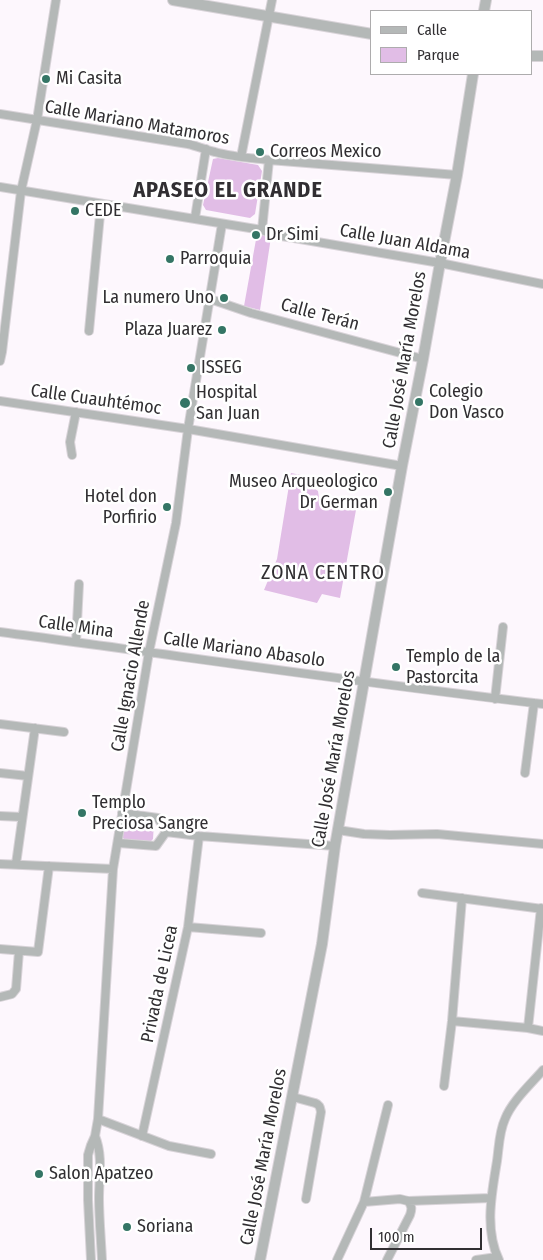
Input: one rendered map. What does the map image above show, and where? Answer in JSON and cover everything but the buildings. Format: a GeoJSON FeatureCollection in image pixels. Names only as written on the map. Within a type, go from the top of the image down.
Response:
{"type":"FeatureCollection","features":[{"type":"Feature","properties":{"kind":"street"},"geometry":{"type":"LineString","coordinates":[[0,360],[21,190],[37,120],[56,0]]}},
{"type":"Feature","properties":{"kind":"street"},"geometry":{"type":"LineString","coordinates":[[173,0],[370,34]]}},
{"type":"Feature","properties":{"kind":"street"},"geometry":{"type":"LineString","coordinates":[[242,157],[272,0]]}},
{"type":"Feature","properties":{"kind":"street","name":"Calle José María Morelos"},"geometry":{"type":"LineString","coordinates":[[260,1260],[322,944],[335,846],[402,466],[457,175],[473,75]]}},
{"type":"Feature","properties":{"kind":"street","name":"Calle Mariano Matamoros"},"geometry":{"type":"LineString","coordinates":[[0,114],[188,144],[242,157],[457,175]]}},
{"type":"Feature","properties":{"kind":"street"},"geometry":{"type":"LineString","coordinates":[[195,218],[206,149]]}},
{"type":"Feature","properties":{"kind":"street"},"geometry":{"type":"LineString","coordinates":[[262,230],[269,160]]}},
{"type":"Feature","properties":{"kind":"street","name":"Calle Juan Aldama"},"geometry":{"type":"LineString","coordinates":[[0,187],[195,218],[262,230],[275,235],[440,263],[543,284]]}},
{"type":"Feature","properties":{"kind":"street"},"geometry":{"type":"LineString","coordinates":[[89,331],[100,204]]}},
{"type":"Feature","properties":{"kind":"street","name":"Calle Ignacio Allende"},"geometry":{"type":"LineString","coordinates":[[91,1260],[88,1155],[95,1136],[98,1119],[114,869],[149,652],[176,523],[188,429],[222,224]]}},
{"type":"Feature","properties":{"kind":"street","name":"Calle Terán"},"geometry":{"type":"LineString","coordinates":[[210,299],[252,313],[423,359]]}},
{"type":"Feature","properties":{"kind":"street","name":"Calle Cuauhtémoc"},"geometry":{"type":"LineString","coordinates":[[0,401],[188,429],[402,466]]}},
{"type":"Feature","properties":{"kind":"street"},"geometry":{"type":"LineString","coordinates":[[72,455],[70,442],[76,412]]}},
{"type":"Feature","properties":{"kind":"street"},"geometry":{"type":"LineString","coordinates":[[76,642],[79,584]]}},
{"type":"Feature","properties":{"kind":"street"},"geometry":{"type":"LineString","coordinates":[[495,699],[503,627]]}},
{"type":"Feature","properties":{"kind":"street","name":"Calle Mina"},"geometry":{"type":"LineString","coordinates":[[0,632],[149,652]]}},
{"type":"Feature","properties":{"kind":"street","name":"Calle Mariano Abasolo"},"geometry":{"type":"LineString","coordinates":[[149,652],[364,682],[543,704]]}},
{"type":"Feature","properties":{"kind":"street"},"geometry":{"type":"LineString","coordinates":[[526,773],[534,703]]}},
{"type":"Feature","properties":{"kind":"street"},"geometry":{"type":"LineString","coordinates":[[0,724],[64,732]]}},
{"type":"Feature","properties":{"kind":"street"},"geometry":{"type":"LineString","coordinates":[[16,864],[35,728]]}},
{"type":"Feature","properties":{"kind":"street"},"geometry":{"type":"LineString","coordinates":[[0,773],[28,776]]}},
{"type":"Feature","properties":{"kind":"street"},"geometry":{"type":"LineString","coordinates":[[122,813],[158,818],[166,832]]}},
{"type":"Feature","properties":{"kind":"street"},"geometry":{"type":"LineString","coordinates":[[0,816],[22,817]]}},
{"type":"Feature","properties":{"kind":"street"},"geometry":{"type":"LineString","coordinates":[[338,830],[390,835],[437,834],[543,844]]}},
{"type":"Feature","properties":{"kind":"street"},"geometry":{"type":"LineString","coordinates":[[166,832],[335,846]]}},
{"type":"Feature","properties":{"kind":"street"},"geometry":{"type":"LineString","coordinates":[[119,843],[156,846],[166,832]]}},
{"type":"Feature","properties":{"kind":"street","name":"Privada de Licea"},"geometry":{"type":"LineString","coordinates":[[142,1136],[188,927],[199,836]]}},
{"type":"Feature","properties":{"kind":"street"},"geometry":{"type":"LineString","coordinates":[[0,864],[114,869]]}},
{"type":"Feature","properties":{"kind":"street"},"geometry":{"type":"LineString","coordinates":[[0,949],[38,952],[49,866]]}},
{"type":"Feature","properties":{"kind":"street"},"geometry":{"type":"LineString","coordinates":[[422,893],[542,908],[528,1028]]}},
{"type":"Feature","properties":{"kind":"street"},"geometry":{"type":"LineString","coordinates":[[444,1086],[452,1021],[462,898]]}},
{"type":"Feature","properties":{"kind":"street"},"geometry":{"type":"LineString","coordinates":[[188,927],[261,934]]}},
{"type":"Feature","properties":{"kind":"street"},"geometry":{"type":"LineString","coordinates":[[0,997],[12,994],[16,989],[19,950]]}},
{"type":"Feature","properties":{"kind":"street"},"geometry":{"type":"LineString","coordinates":[[452,1021],[543,1031]]}},
{"type":"Feature","properties":{"kind":"street"},"geometry":{"type":"LineString","coordinates":[[476,1260],[498,1258],[491,1228],[491,1198],[501,1130],[512,1106],[543,1070]]}},
{"type":"Feature","properties":{"kind":"street"},"geometry":{"type":"LineString","coordinates":[[293,1097],[318,1104],[321,1112],[306,1199]]}},
{"type":"Feature","properties":{"kind":"street"},"geometry":{"type":"LineString","coordinates":[[337,1260],[364,1202],[388,1105]]}},
{"type":"Feature","properties":{"kind":"street"},"geometry":{"type":"LineString","coordinates":[[98,1119],[169,1146],[211,1154]]}},
{"type":"Feature","properties":{"kind":"street","name":"Calle Ignacio Allende"},"geometry":{"type":"LineString","coordinates":[[95,1136],[99,1144],[100,1156],[99,1200],[102,1260]]}},
{"type":"Feature","properties":{"kind":"street"},"geometry":{"type":"LineString","coordinates":[[364,1202],[400,1199],[408,1201],[491,1198]]}},
{"type":"Feature","properties":{"kind":"street"},"geometry":{"type":"LineString","coordinates":[[387,1260],[412,1210],[411,1204],[408,1201]]}},
{"type":"Feature","properties":{"kind":"green space"},"geometry":{"type":"Polygon","coordinates":[[[218,158],[258,165],[262,171],[255,214],[250,218],[206,210],[203,205],[213,159],[218,158]]]}},
{"type":"Feature","properties":{"kind":"green space"},"geometry":{"type":"Polygon","coordinates":[[[257,234],[271,237],[260,310],[244,306],[257,234]]]}},
{"type":"Feature","properties":{"kind":"green space"},"geometry":{"type":"Polygon","coordinates":[[[291,473],[316,478],[315,489],[318,491],[320,505],[356,510],[340,598],[322,594],[317,603],[264,590],[277,559],[291,473]]]}},
{"type":"Feature","properties":{"kind":"green space"},"geometry":{"type":"Polygon","coordinates":[[[130,817],[151,819],[154,823],[153,839],[150,842],[124,839],[121,835],[125,819],[130,817]]]}},
{"type":"Feature","properties":{"kind":"place","name":"Mi Casita"},"geometry":{"type":"Point","coordinates":[46,79]}},
{"type":"Feature","properties":{"kind":"place","name":"Correos Mexico"},"geometry":{"type":"Point","coordinates":[260,152]}},
{"type":"Feature","properties":{"kind":"place","name":"CEDE"},"geometry":{"type":"Point","coordinates":[75,211]}},
{"type":"Feature","properties":{"kind":"place","name":"Dr Simi"},"geometry":{"type":"Point","coordinates":[256,235]}},
{"type":"Feature","properties":{"kind":"place","name":"Parroquia"},"geometry":{"type":"Point","coordinates":[170,259]}},
{"type":"Feature","properties":{"kind":"place","name":"La numero Uno"},"geometry":{"type":"Point","coordinates":[224,298]}},
{"type":"Feature","properties":{"kind":"place","name":"Plaza Juarez"},"geometry":{"type":"Point","coordinates":[222,330]}},
{"type":"Feature","properties":{"kind":"place","name":"ISSEG"},"geometry":{"type":"Point","coordinates":[191,368]}},
{"type":"Feature","properties":{"kind":"place","name":"Colegio Don Vasco"},"geometry":{"type":"Point","coordinates":[419,402]}},
{"type":"Feature","properties":{"kind":"place","name":"Hospital San Juan"},"geometry":{"type":"Point","coordinates":[185,403]}},
{"type":"Feature","properties":{"kind":"place","name":"Museo Arqueologico Dr German"},"geometry":{"type":"Point","coordinates":[388,492]}},
{"type":"Feature","properties":{"kind":"place","name":"Hotel don Porfirio"},"geometry":{"type":"Point","coordinates":[167,507]}},
{"type":"Feature","properties":{"kind":"place","name":"Templo de la Pastorcita"},"geometry":{"type":"Point","coordinates":[396,667]}},
{"type":"Feature","properties":{"kind":"place","name":"Templo Preciosa Sangre"},"geometry":{"type":"Point","coordinates":[82,813]}},
{"type":"Feature","properties":{"kind":"place","name":"Salon Apatzeo"},"geometry":{"type":"Point","coordinates":[39,1174]}},
{"type":"Feature","properties":{"kind":"place","name":"Soriana"},"geometry":{"type":"Point","coordinates":[127,1227]}},
{"type":"Feature","properties":{"kind":"district","name":"APASEO EL GRANDE"},"geometry":{"type":"Point","coordinates":[228,191]}},
{"type":"Feature","properties":{"kind":"district","name":"ZONA CENTRO"},"geometry":{"type":"Point","coordinates":[323,573]}}]}
